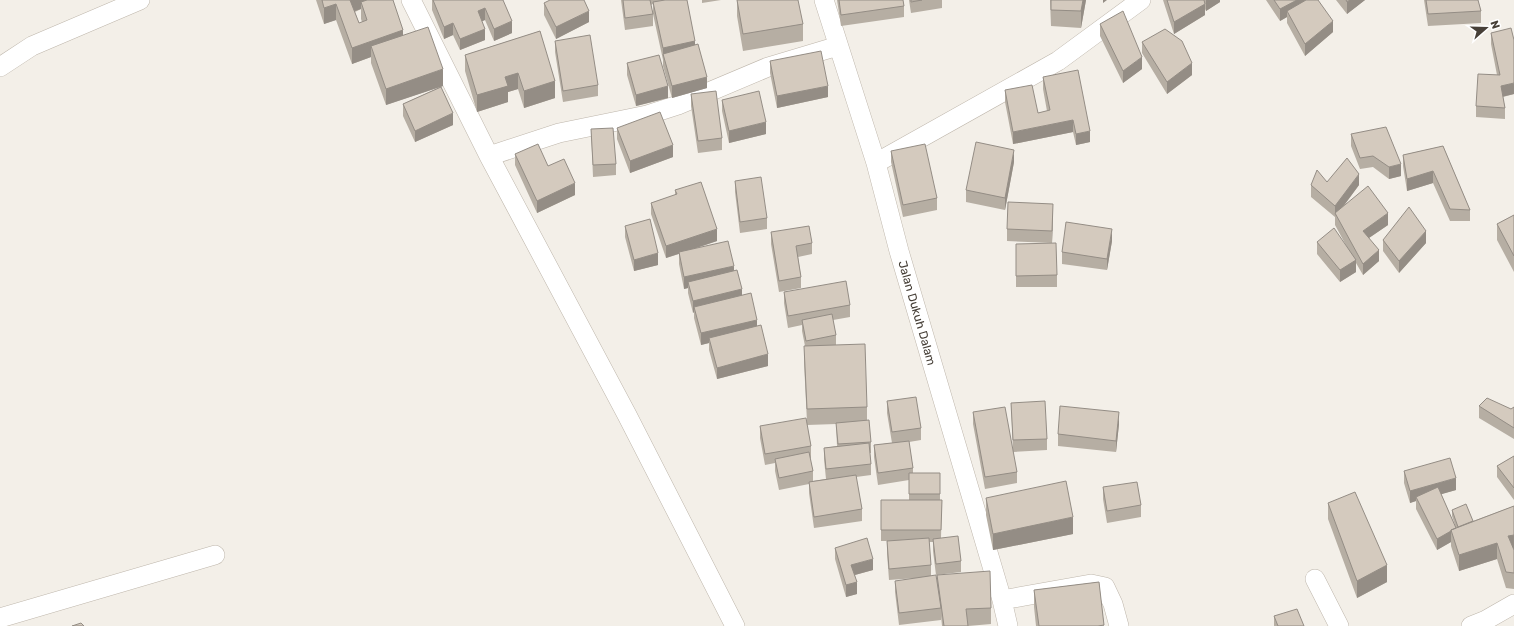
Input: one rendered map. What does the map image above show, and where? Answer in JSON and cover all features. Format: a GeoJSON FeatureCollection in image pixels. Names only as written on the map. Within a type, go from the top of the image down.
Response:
{"type":"FeatureCollection","features":[{"type":"Feature","properties":{"kind":"street"},"geometry":{"type":"LineString","coordinates":[[0,67],[32,46],[140,0]]}},
{"type":"Feature","properties":{"kind":"street"},"geometry":{"type":"LineString","coordinates":[[412,0],[489,156],[627,415],[735,626]]}},
{"type":"Feature","properties":{"kind":"street","name":"Jalan Dukuh Dalam"},"geometry":{"type":"LineString","coordinates":[[824,0],[876,163],[899,251],[1002,600],[1008,626]]}},
{"type":"Feature","properties":{"kind":"street"},"geometry":{"type":"LineString","coordinates":[[876,163],[1058,61],[1141,0]]}},
{"type":"Feature","properties":{"kind":"street"},"geometry":{"type":"LineString","coordinates":[[489,156],[560,133],[647,115],[678,105],[768,67],[838,46]]}},
{"type":"Feature","properties":{"kind":"street"},"geometry":{"type":"LineString","coordinates":[[0,618],[215,555]]}},
{"type":"Feature","properties":{"kind":"street"},"geometry":{"type":"LineString","coordinates":[[1315,578],[1339,626]]}},
{"type":"Feature","properties":{"kind":"street"},"geometry":{"type":"LineString","coordinates":[[1002,600],[1091,584],[1104,587],[1113,604],[1119,626]]}},
{"type":"Feature","properties":{"kind":"street"},"geometry":{"type":"LineString","coordinates":[[1471,626],[1486,620],[1514,604]]}},
{"type":"Feature","properties":{"kind":"building"},"geometry":{"type":"Polygon","coordinates":[[[322,0],[350,0],[359,23],[367,20],[361,2],[367,0],[393,0],[403,30],[352,48],[336,4],[324,8],[322,0]]]}},
{"type":"Feature","properties":{"kind":"building"},"geometry":{"type":"Polygon","coordinates":[[[433,0],[503,0],[512,21],[494,29],[485,8],[478,11],[485,29],[460,39],[453,23],[444,27],[433,0]]]}},
{"type":"Feature","properties":{"kind":"building"},"geometry":{"type":"Polygon","coordinates":[[[550,0],[584,0],[589,11],[556,27],[544,3],[550,0]]]}},
{"type":"Feature","properties":{"kind":"building"},"geometry":{"type":"Polygon","coordinates":[[[623,0],[650,0],[653,14],[625,18],[623,0]]]}},
{"type":"Feature","properties":{"kind":"building"},"geometry":{"type":"Polygon","coordinates":[[[665,0],[687,0],[695,41],[663,48],[653,2],[665,0]]]}},
{"type":"Feature","properties":{"kind":"building"},"geometry":{"type":"Polygon","coordinates":[[[737,0],[798,0],[803,24],[743,34],[737,0]]]}},
{"type":"Feature","properties":{"kind":"building"},"geometry":{"type":"Polygon","coordinates":[[[839,0],[903,0],[904,6],[841,15],[839,0]]]}},
{"type":"Feature","properties":{"kind":"building"},"geometry":{"type":"Polygon","coordinates":[[[911,0],[922,0],[911,2],[911,0]]]}},
{"type":"Feature","properties":{"kind":"building"},"geometry":{"type":"Polygon","coordinates":[[[1051,0],[1083,0],[1081,11],[1051,10],[1051,0]]]}},
{"type":"Feature","properties":{"kind":"building"},"geometry":{"type":"Polygon","coordinates":[[[1167,0],[1204,0],[1205,4],[1174,22],[1167,0]]]}},
{"type":"Feature","properties":{"kind":"building"},"geometry":{"type":"Polygon","coordinates":[[[1274,0],[1297,0],[1280,9],[1274,0]]]}},
{"type":"Feature","properties":{"kind":"building"},"geometry":{"type":"Polygon","coordinates":[[[1306,0],[1318,0],[1333,21],[1305,44],[1287,11],[1306,0]]]}},
{"type":"Feature","properties":{"kind":"building"},"geometry":{"type":"Polygon","coordinates":[[[1426,0],[1478,0],[1481,11],[1428,14],[1426,0]]]}},
{"type":"Feature","properties":{"kind":"building"},"geometry":{"type":"Polygon","coordinates":[[[1123,11],[1142,57],[1123,71],[1100,24],[1123,11]]]}},
{"type":"Feature","properties":{"kind":"building"},"geometry":{"type":"Polygon","coordinates":[[[428,27],[443,69],[386,89],[371,46],[428,27]]]}},
{"type":"Feature","properties":{"kind":"building"},"geometry":{"type":"Polygon","coordinates":[[[1511,28],[1514,40],[1514,83],[1501,86],[1505,108],[1476,106],[1478,74],[1500,75],[1491,33],[1511,28]]]}},
{"type":"Feature","properties":{"kind":"building"},"geometry":{"type":"Polygon","coordinates":[[[1165,29],[1182,41],[1192,63],[1167,82],[1142,42],[1165,29]]]}},
{"type":"Feature","properties":{"kind":"building"},"geometry":{"type":"Polygon","coordinates":[[[540,31],[555,81],[524,91],[518,73],[505,77],[508,86],[477,95],[465,55],[540,31]]]}},
{"type":"Feature","properties":{"kind":"building"},"geometry":{"type":"Polygon","coordinates":[[[590,35],[598,85],[563,91],[555,41],[590,35]]]}},
{"type":"Feature","properties":{"kind":"building"},"geometry":{"type":"Polygon","coordinates":[[[698,44],[707,77],[672,86],[663,54],[698,44]]]}},
{"type":"Feature","properties":{"kind":"building"},"geometry":{"type":"Polygon","coordinates":[[[821,51],[828,86],[777,96],[770,61],[821,51]]]}},
{"type":"Feature","properties":{"kind":"building"},"geometry":{"type":"Polygon","coordinates":[[[659,55],[668,86],[636,95],[627,63],[659,55]]]}},
{"type":"Feature","properties":{"kind":"building"},"geometry":{"type":"Polygon","coordinates":[[[1078,70],[1090,131],[1076,134],[1073,120],[1013,132],[1005,90],[1032,85],[1038,113],[1050,110],[1043,77],[1078,70]]]}},
{"type":"Feature","properties":{"kind":"building"},"geometry":{"type":"Polygon","coordinates":[[[441,87],[453,113],[415,131],[403,104],[441,87]]]}},
{"type":"Feature","properties":{"kind":"building"},"geometry":{"type":"Polygon","coordinates":[[[716,91],[722,138],[698,141],[691,94],[716,91]]]}},
{"type":"Feature","properties":{"kind":"building"},"geometry":{"type":"Polygon","coordinates":[[[759,91],[766,122],[729,131],[722,100],[759,91]]]}},
{"type":"Feature","properties":{"kind":"building"},"geometry":{"type":"Polygon","coordinates":[[[660,112],[673,145],[630,161],[617,128],[660,112]]]}},
{"type":"Feature","properties":{"kind":"building"},"geometry":{"type":"Polygon","coordinates":[[[1386,127],[1401,164],[1389,167],[1373,156],[1360,158],[1351,134],[1386,127]]]}},
{"type":"Feature","properties":{"kind":"building"},"geometry":{"type":"Polygon","coordinates":[[[613,128],[616,164],[593,165],[591,129],[613,128]]]}},
{"type":"Feature","properties":{"kind":"building"},"geometry":{"type":"Polygon","coordinates":[[[976,142],[1014,150],[1005,198],[966,190],[976,142]]]}},
{"type":"Feature","properties":{"kind":"building"},"geometry":{"type":"Polygon","coordinates":[[[538,144],[548,166],[564,159],[575,183],[537,201],[515,154],[538,144]]]}},
{"type":"Feature","properties":{"kind":"building"},"geometry":{"type":"Polygon","coordinates":[[[925,144],[937,198],[903,205],[891,151],[925,144]]]}},
{"type":"Feature","properties":{"kind":"building"},"geometry":{"type":"Polygon","coordinates":[[[1443,146],[1470,210],[1450,209],[1433,171],[1407,179],[1403,155],[1443,146]]]}},
{"type":"Feature","properties":{"kind":"building"},"geometry":{"type":"Polygon","coordinates":[[[1347,158],[1359,174],[1335,206],[1311,185],[1317,170],[1327,182],[1347,158]]]}},
{"type":"Feature","properties":{"kind":"building"},"geometry":{"type":"Polygon","coordinates":[[[761,177],[767,218],[740,222],[735,181],[761,177]]]}},
{"type":"Feature","properties":{"kind":"building"},"geometry":{"type":"Polygon","coordinates":[[[701,182],[717,229],[666,246],[651,203],[677,194],[675,190],[701,182]]]}},
{"type":"Feature","properties":{"kind":"building"},"geometry":{"type":"Polygon","coordinates":[[[1368,186],[1388,213],[1363,231],[1379,250],[1363,264],[1335,213],[1368,186]]]}},
{"type":"Feature","properties":{"kind":"building"},"geometry":{"type":"Polygon","coordinates":[[[1008,202],[1053,204],[1052,231],[1007,229],[1008,202]]]}},
{"type":"Feature","properties":{"kind":"building"},"geometry":{"type":"Polygon","coordinates":[[[1409,207],[1426,231],[1399,261],[1383,240],[1409,207]]]}},
{"type":"Feature","properties":{"kind":"building"},"geometry":{"type":"Polygon","coordinates":[[[1514,215],[1514,256],[1497,224],[1514,215]]]}},
{"type":"Feature","properties":{"kind":"building"},"geometry":{"type":"Polygon","coordinates":[[[650,219],[658,253],[634,260],[625,226],[650,219]]]}},
{"type":"Feature","properties":{"kind":"building"},"geometry":{"type":"Polygon","coordinates":[[[1066,222],[1112,229],[1107,259],[1062,252],[1066,222]]]}},
{"type":"Feature","properties":{"kind":"building"},"geometry":{"type":"Polygon","coordinates":[[[809,226],[812,243],[796,246],[801,277],[779,281],[771,232],[809,226]]]}},
{"type":"Feature","properties":{"kind":"building"},"geometry":{"type":"Polygon","coordinates":[[[1334,228],[1356,260],[1340,270],[1317,242],[1334,228]]]}},
{"type":"Feature","properties":{"kind":"building"},"geometry":{"type":"Polygon","coordinates":[[[728,241],[734,266],[684,277],[679,252],[728,241]]]}},
{"type":"Feature","properties":{"kind":"building"},"geometry":{"type":"Polygon","coordinates":[[[1056,243],[1057,275],[1016,276],[1016,244],[1056,243]]]}},
{"type":"Feature","properties":{"kind":"building"},"geometry":{"type":"Polygon","coordinates":[[[737,270],[742,289],[693,301],[688,282],[737,270]]]}},
{"type":"Feature","properties":{"kind":"building"},"geometry":{"type":"Polygon","coordinates":[[[846,281],[850,305],[788,316],[784,292],[846,281]]]}},
{"type":"Feature","properties":{"kind":"building"},"geometry":{"type":"Polygon","coordinates":[[[751,293],[757,320],[701,333],[694,307],[751,293]]]}},
{"type":"Feature","properties":{"kind":"building"},"geometry":{"type":"Polygon","coordinates":[[[832,314],[836,335],[806,341],[802,320],[832,314]]]}},
{"type":"Feature","properties":{"kind":"building"},"geometry":{"type":"Polygon","coordinates":[[[761,325],[768,354],[717,368],[709,338],[761,325]]]}},
{"type":"Feature","properties":{"kind":"building"},"geometry":{"type":"Polygon","coordinates":[[[865,344],[867,407],[807,409],[804,346],[865,344]]]}},
{"type":"Feature","properties":{"kind":"building"},"geometry":{"type":"Polygon","coordinates":[[[916,397],[921,428],[892,432],[887,401],[916,397]]]}},
{"type":"Feature","properties":{"kind":"building"},"geometry":{"type":"Polygon","coordinates":[[[1487,398],[1511,409],[1514,407],[1514,428],[1479,406],[1487,398]]]}},
{"type":"Feature","properties":{"kind":"building"},"geometry":{"type":"Polygon","coordinates":[[[1045,401],[1047,439],[1013,440],[1011,403],[1045,401]]]}},
{"type":"Feature","properties":{"kind":"building"},"geometry":{"type":"Polygon","coordinates":[[[1060,406],[1119,412],[1116,441],[1058,434],[1060,406]]]}},
{"type":"Feature","properties":{"kind":"building"},"geometry":{"type":"Polygon","coordinates":[[[1005,407],[1017,472],[985,477],[973,412],[1005,407]]]}},
{"type":"Feature","properties":{"kind":"building"},"geometry":{"type":"Polygon","coordinates":[[[806,418],[811,446],[765,454],[760,426],[806,418]]]}},
{"type":"Feature","properties":{"kind":"building"},"geometry":{"type":"Polygon","coordinates":[[[869,420],[871,442],[838,444],[836,423],[869,420]]]}},
{"type":"Feature","properties":{"kind":"building"},"geometry":{"type":"Polygon","coordinates":[[[909,441],[913,468],[878,473],[874,445],[909,441]]]}},
{"type":"Feature","properties":{"kind":"building"},"geometry":{"type":"Polygon","coordinates":[[[869,443],[871,464],[826,469],[824,448],[869,443]]]}},
{"type":"Feature","properties":{"kind":"building"},"geometry":{"type":"Polygon","coordinates":[[[809,452],[813,471],[779,478],[775,459],[809,452]]]}},
{"type":"Feature","properties":{"kind":"building"},"geometry":{"type":"Polygon","coordinates":[[[1514,456],[1514,488],[1497,466],[1514,456]]]}},
{"type":"Feature","properties":{"kind":"building"},"geometry":{"type":"Polygon","coordinates":[[[1450,458],[1456,478],[1410,491],[1404,471],[1450,458]]]}},
{"type":"Feature","properties":{"kind":"building"},"geometry":{"type":"Polygon","coordinates":[[[909,473],[940,473],[940,494],[909,494],[909,473]]]}},
{"type":"Feature","properties":{"kind":"building"},"geometry":{"type":"Polygon","coordinates":[[[856,475],[862,509],[814,517],[809,482],[856,475]]]}},
{"type":"Feature","properties":{"kind":"building"},"geometry":{"type":"Polygon","coordinates":[[[1066,481],[1073,517],[993,534],[986,498],[1066,481]]]}},
{"type":"Feature","properties":{"kind":"building"},"geometry":{"type":"Polygon","coordinates":[[[1137,482],[1141,505],[1107,511],[1103,487],[1137,482]]]}},
{"type":"Feature","properties":{"kind":"building"},"geometry":{"type":"Polygon","coordinates":[[[1438,487],[1456,528],[1437,539],[1416,497],[1438,487]]]}},
{"type":"Feature","properties":{"kind":"building"},"geometry":{"type":"Polygon","coordinates":[[[1355,492],[1387,565],[1357,581],[1328,503],[1355,492]]]}},
{"type":"Feature","properties":{"kind":"building"},"geometry":{"type":"Polygon","coordinates":[[[881,500],[942,500],[941,530],[881,530],[881,500]]]}},
{"type":"Feature","properties":{"kind":"building"},"geometry":{"type":"Polygon","coordinates":[[[1466,504],[1473,521],[1458,527],[1452,510],[1466,504]]]}},
{"type":"Feature","properties":{"kind":"building"},"geometry":{"type":"Polygon","coordinates":[[[1514,506],[1514,535],[1508,536],[1514,550],[1514,573],[1506,572],[1497,543],[1459,555],[1451,530],[1514,506]]]}},
{"type":"Feature","properties":{"kind":"building"},"geometry":{"type":"Polygon","coordinates":[[[958,536],[961,561],[936,564],[933,539],[958,536]]]}},
{"type":"Feature","properties":{"kind":"building"},"geometry":{"type":"Polygon","coordinates":[[[867,538],[873,559],[851,565],[857,582],[846,585],[835,548],[867,538]]]}},
{"type":"Feature","properties":{"kind":"building"},"geometry":{"type":"Polygon","coordinates":[[[929,538],[931,565],[889,569],[887,541],[929,538]]]}},
{"type":"Feature","properties":{"kind":"building"},"geometry":{"type":"Polygon","coordinates":[[[990,571],[991,608],[966,609],[968,626],[944,626],[937,575],[990,571]]]}},
{"type":"Feature","properties":{"kind":"building"},"geometry":{"type":"Polygon","coordinates":[[[936,575],[941,608],[899,613],[895,581],[936,575]]]}},
{"type":"Feature","properties":{"kind":"building"},"geometry":{"type":"Polygon","coordinates":[[[1099,582],[1104,625],[1039,626],[1034,590],[1099,582]]]}},
{"type":"Feature","properties":{"kind":"building"},"geometry":{"type":"Polygon","coordinates":[[[1297,609],[1304,626],[1278,626],[1274,616],[1297,609]]]}},
{"type":"Feature","properties":{"kind":"building"},"geometry":{"type":"Polygon","coordinates":[[[81,623],[84,626],[72,626],[81,623]]]}}]}
